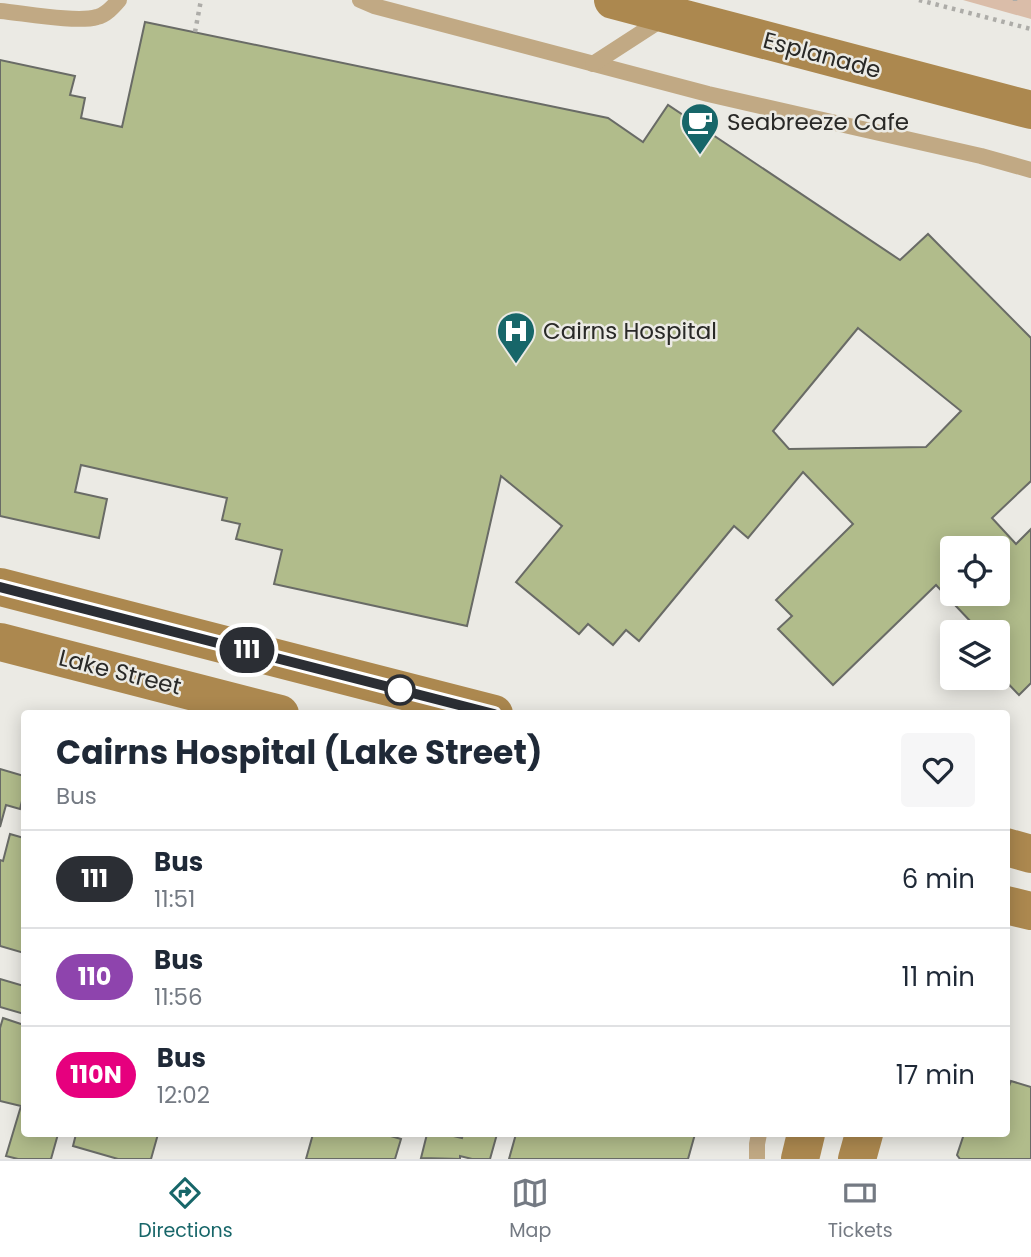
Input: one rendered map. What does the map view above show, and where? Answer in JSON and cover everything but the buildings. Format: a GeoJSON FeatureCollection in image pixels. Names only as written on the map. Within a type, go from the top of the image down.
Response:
{"type":"FeatureCollection","features":[{"type":"Feature","properties":{"kind":"main road","name":"Esplanade"},"geometry":{"type":"LineString","coordinates":[[613,0],[1031,110]]}},
{"type":"Feature","properties":{"kind":"main road"},"geometry":{"type":"LineString","coordinates":[[0,586],[478,710]]}},
{"type":"Feature","properties":{"kind":"main road"},"geometry":{"type":"LineString","coordinates":[[90,664],[90,637],[101,613]]}},
{"type":"Feature","properties":{"kind":"main road","name":"Lake Street"},"geometry":{"type":"LineString","coordinates":[[0,642],[265,710]]}},
{"type":"Feature","properties":{"kind":"main road"},"geometry":{"type":"LineString","coordinates":[[1010,848],[1031,854]]}},
{"type":"Feature","properties":{"kind":"main road"},"geometry":{"type":"LineString","coordinates":[[1010,906],[1031,911]]}},
{"type":"Feature","properties":{"kind":"main road"},"geometry":{"type":"LineString","coordinates":[[800,1159],[805,1137]]}},
{"type":"Feature","properties":{"kind":"main road"},"geometry":{"type":"LineString","coordinates":[[857,1159],[863,1137]]}},
{"type":"Feature","properties":{"kind":"lane"},"geometry":{"type":"LineString","coordinates":[[0,11],[86,19],[104,14],[119,0]]}},
{"type":"Feature","properties":{"kind":"lane"},"geometry":{"type":"LineString","coordinates":[[360,0],[374,6],[756,105],[1029,167]]}},
{"type":"Feature","properties":{"kind":"lane"},"geometry":{"type":"LineString","coordinates":[[593,64],[669,15]]}},
{"type":"Feature","properties":{"kind":"lane"},"geometry":{"type":"LineString","coordinates":[[757,1159],[760,1137]]}},
{"type":"Feature","properties":{"kind":"path"},"geometry":{"type":"LineString","coordinates":[[195,32],[201,0]]}},
{"type":"Feature","properties":{"kind":"path"},"geometry":{"type":"LineString","coordinates":[[919,0],[1031,29]]}},
{"type":"Feature","properties":{"kind":"shaded area"},"geometry":{"type":"Polygon","coordinates":[[[963,0],[1031,0],[1031,19],[970,2],[963,0]]]}},
{"type":"Feature","properties":{"kind":"bus line","name":"111"},"geometry":{"type":"LineString","coordinates":[[0,587],[478,710]]}},
{"type":"Feature","properties":{"kind":"place","name":"Seabreeze Cafe"},"geometry":{"type":"Point","coordinates":[700,156]}},
{"type":"Feature","properties":{"kind":"place","name":"Cairns Hospital"},"geometry":{"type":"Point","coordinates":[516,365]}}]}
